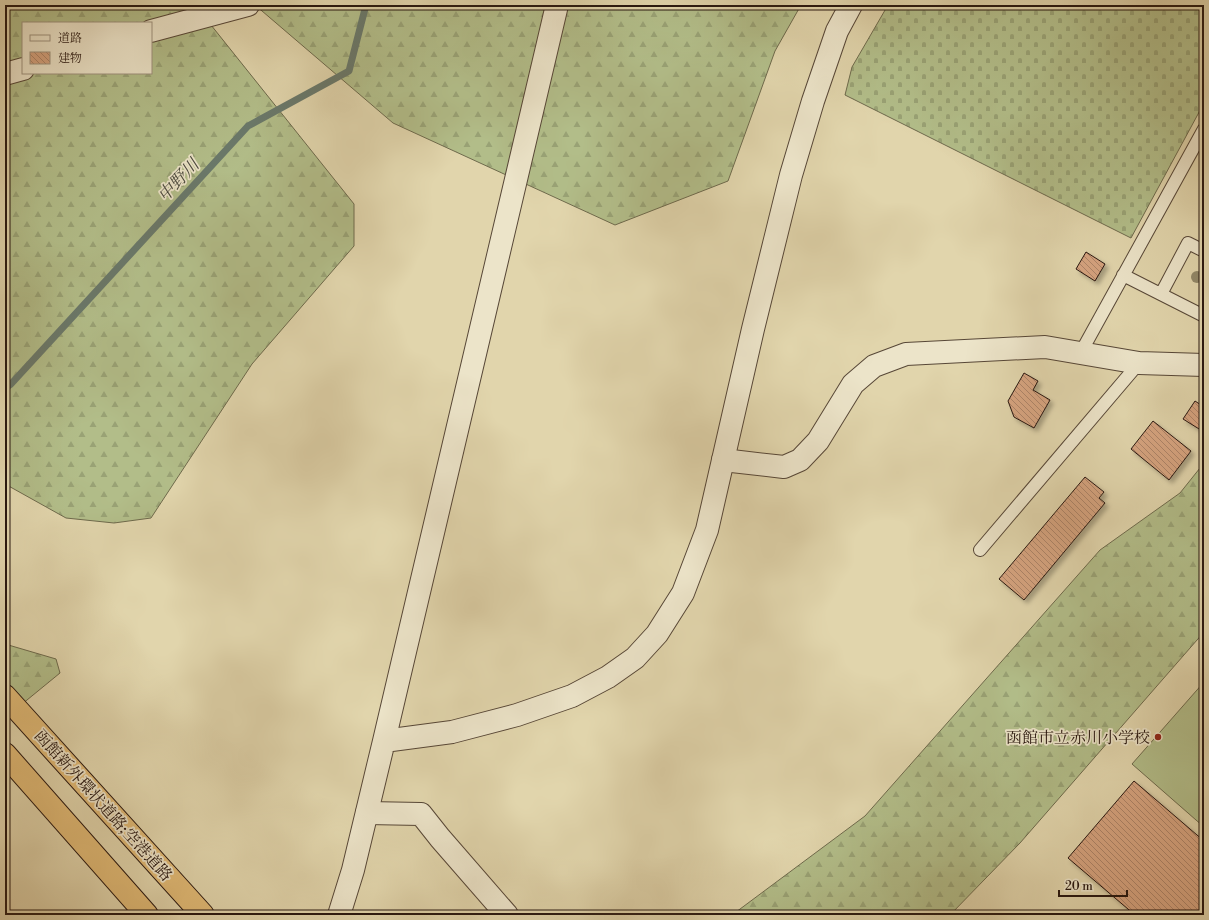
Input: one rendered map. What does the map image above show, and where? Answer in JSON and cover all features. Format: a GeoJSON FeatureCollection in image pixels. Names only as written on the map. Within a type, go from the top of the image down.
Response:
{"type":"FeatureCollection","features":[{"type":"Feature","properties":{"kind":"highway","name":"函館新外環状道路;空港道路"},"geometry":{"type":"LineString","coordinates":[[5,696],[202,915]]}},
{"type":"Feature","properties":{"kind":"highway"},"geometry":{"type":"LineString","coordinates":[[5,754],[146,915]]}},
{"type":"Feature","properties":{"kind":"street"},"geometry":{"type":"LineString","coordinates":[[152,32],[248,5]]}},
{"type":"Feature","properties":{"kind":"street"},"geometry":{"type":"LineString","coordinates":[[339,915],[353,870],[384,741],[556,5]]}},
{"type":"Feature","properties":{"kind":"street"},"geometry":{"type":"LineString","coordinates":[[384,741],[452,732],[517,715],[572,696],[608,677],[635,658],[657,634],[683,593],[707,530],[753,329],[791,175],[813,101],[837,31],[851,5]]}},
{"type":"Feature","properties":{"kind":"street"},"geometry":{"type":"LineString","coordinates":[[5,74],[22,69]]}},
{"type":"Feature","properties":{"kind":"street"},"geometry":{"type":"LineString","coordinates":[[723,460],[784,467],[800,460],[818,441],[853,384],[874,366],[906,354],[1045,347],[1139,363],[1204,365]]}},
{"type":"Feature","properties":{"kind":"street"},"geometry":{"type":"LineString","coordinates":[[367,812],[421,814],[507,915]]}},
{"type":"Feature","properties":{"kind":"lane"},"geometry":{"type":"LineString","coordinates":[[1080,354],[1204,128]]}},
{"type":"Feature","properties":{"kind":"lane"},"geometry":{"type":"LineString","coordinates":[[1161,294],[1188,243],[1204,251]]}},
{"type":"Feature","properties":{"kind":"lane"},"geometry":{"type":"LineString","coordinates":[[1123,275],[1204,316]]}},
{"type":"Feature","properties":{"kind":"lane"},"geometry":{"type":"LineString","coordinates":[[980,550],[1139,363]]}},
{"type":"Feature","properties":{"kind":"green space"},"geometry":{"type":"Polygon","coordinates":[[[5,5],[195,5],[354,204],[354,246],[252,364],[151,518],[114,523],[66,518],[5,484],[5,5]]]}},
{"type":"Feature","properties":{"kind":"green space"},"geometry":{"type":"Polygon","coordinates":[[[255,5],[801,5],[775,51],[728,181],[615,225],[393,123],[255,5]]]}},
{"type":"Feature","properties":{"kind":"green space"},"geometry":{"type":"Polygon","coordinates":[[[888,5],[1204,5],[1204,103],[1131,238],[845,95],[852,67],[888,5]]]}},
{"type":"Feature","properties":{"kind":"green space"},"geometry":{"type":"Polygon","coordinates":[[[1204,463],[1204,632],[1020,843],[950,915],[732,915],[865,816],[1100,550],[1180,493],[1204,463]]]}},
{"type":"Feature","properties":{"kind":"green space"},"geometry":{"type":"Polygon","coordinates":[[[5,644],[56,659],[60,673],[5,718],[5,644]]]}},
{"type":"Feature","properties":{"kind":"green space"},"geometry":{"type":"Polygon","coordinates":[[[1204,682],[1204,827],[1132,764],[1204,682]]]}},
{"type":"Feature","properties":{"kind":"building"},"geometry":{"type":"Polygon","coordinates":[[[1086,252],[1105,264],[1095,281],[1076,269],[1086,252]]]}},
{"type":"Feature","properties":{"kind":"building"},"geometry":{"type":"Polygon","coordinates":[[[1024,373],[1038,381],[1033,390],[1050,400],[1034,428],[1014,417],[1008,401],[1024,373]]]}},
{"type":"Feature","properties":{"kind":"building"},"geometry":{"type":"Polygon","coordinates":[[[1204,400],[1204,432],[1183,419],[1195,401],[1201,405],[1204,400]]]}},
{"type":"Feature","properties":{"kind":"building"},"geometry":{"type":"Polygon","coordinates":[[[1153,421],[1191,451],[1169,480],[1131,449],[1153,421]]]}},
{"type":"Feature","properties":{"kind":"building"},"geometry":{"type":"Polygon","coordinates":[[[1085,477],[1104,492],[1099,498],[1105,503],[1024,600],[999,579],[1085,477]]]}},
{"type":"Feature","properties":{"kind":"building"},"geometry":{"type":"Polygon","coordinates":[[[1134,781],[1204,841],[1204,915],[1135,915],[1068,858],[1134,781]]]}},
{"type":"Feature","properties":{"kind":"waterway","name":"中野川"},"geometry":{"type":"LineString","coordinates":[[5,388],[11,384],[248,126],[349,71],[366,5]]}},
{"type":"Feature","properties":{"kind":"place","name":"函館市立赤川小学校"},"geometry":{"type":"Point","coordinates":[1158,737]}}]}
